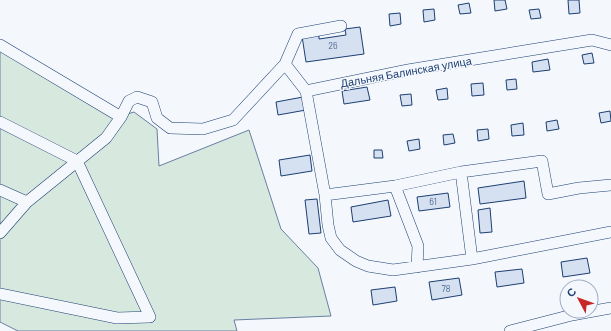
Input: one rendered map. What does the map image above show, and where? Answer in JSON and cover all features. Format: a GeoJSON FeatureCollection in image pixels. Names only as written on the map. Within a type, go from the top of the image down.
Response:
{"type":"FeatureCollection","features":[{"type":"Feature","properties":{"kind":"street"},"geometry":{"type":"LineString","coordinates":[[0,233],[27,202],[106,138],[129,101],[138,97],[152,102],[158,118],[170,128],[203,129],[233,120],[285,64],[298,34],[341,26]]}},
{"type":"Feature","properties":{"kind":"street","name":"Дальняя Балинская улица"},"geometry":{"type":"LineString","coordinates":[[306,91],[408,70],[592,40],[611,44]]}},
{"type":"Feature","properties":{"kind":"street"},"geometry":{"type":"LineString","coordinates":[[0,45],[121,116]]}},
{"type":"Feature","properties":{"kind":"street"},"geometry":{"type":"LineString","coordinates":[[285,64],[306,91],[325,195],[331,238],[340,250],[356,261],[368,266],[393,270],[472,259],[611,232]]}},
{"type":"Feature","properties":{"kind":"street"},"geometry":{"type":"LineString","coordinates":[[0,122],[77,161],[150,317],[117,318],[0,294]]}},
{"type":"Feature","properties":{"kind":"street"},"geometry":{"type":"LineString","coordinates":[[325,195],[395,186],[461,172],[542,161],[548,194],[579,188],[611,185]]}},
{"type":"Feature","properties":{"kind":"street"},"geometry":{"type":"LineString","coordinates":[[461,172],[472,259]]}},
{"type":"Feature","properties":{"kind":"street"},"geometry":{"type":"LineString","coordinates":[[395,186],[418,246],[417,267]]}},
{"type":"Feature","properties":{"kind":"street"},"geometry":{"type":"LineString","coordinates":[[0,190],[27,202]]}},
{"type":"Feature","properties":{"kind":"street"},"geometry":{"type":"LineString","coordinates":[[510,331],[572,315],[611,308]]}},
{"type":"Feature","properties":{"kind":"shaded area"},"geometry":{"type":"Polygon","coordinates":[[[0,45],[121,116],[134,112],[157,129],[159,166],[249,130],[281,229],[318,268],[331,316],[234,320],[237,331],[18,331],[0,322],[0,45]]]}},
{"type":"Feature","properties":{"kind":"building"},"geometry":{"type":"Polygon","coordinates":[[[494,0],[505,0],[507,9],[495,11],[494,0]]]}},
{"type":"Feature","properties":{"kind":"building"},"geometry":{"type":"Polygon","coordinates":[[[568,0],[579,0],[580,13],[569,14],[568,0]]]}},
{"type":"Feature","properties":{"kind":"building"},"geometry":{"type":"Polygon","coordinates":[[[469,3],[471,13],[460,14],[458,5],[469,3]]]}},
{"type":"Feature","properties":{"kind":"building"},"geometry":{"type":"Polygon","coordinates":[[[434,9],[435,20],[424,22],[423,10],[434,9]]]}},
{"type":"Feature","properties":{"kind":"building"},"geometry":{"type":"Polygon","coordinates":[[[539,9],[541,18],[531,19],[529,10],[539,9]]]}},
{"type":"Feature","properties":{"kind":"building"},"geometry":{"type":"Polygon","coordinates":[[[400,13],[401,24],[390,26],[389,14],[400,13]]]}},
{"type":"Feature","properties":{"kind":"building"},"geometry":{"type":"Polygon","coordinates":[[[360,27],[364,54],[306,62],[302,36],[319,33],[319,39],[346,35],[345,29],[360,27]]]}},
{"type":"Feature","properties":{"kind":"building"},"geometry":{"type":"Polygon","coordinates":[[[592,53],[594,63],[584,64],[582,55],[592,53]]]}},
{"type":"Feature","properties":{"kind":"building"},"geometry":{"type":"Polygon","coordinates":[[[548,59],[550,70],[533,72],[532,62],[548,59]]]}},
{"type":"Feature","properties":{"kind":"building"},"geometry":{"type":"Polygon","coordinates":[[[516,79],[517,89],[507,90],[506,80],[516,79]]]}},
{"type":"Feature","properties":{"kind":"building"},"geometry":{"type":"Polygon","coordinates":[[[483,83],[484,95],[472,96],[471,84],[483,83]]]}},
{"type":"Feature","properties":{"kind":"building"},"geometry":{"type":"Polygon","coordinates":[[[367,87],[370,100],[344,104],[342,91],[367,87]]]}},
{"type":"Feature","properties":{"kind":"building"},"geometry":{"type":"Polygon","coordinates":[[[447,88],[448,99],[438,100],[436,90],[447,88]]]}},
{"type":"Feature","properties":{"kind":"building"},"geometry":{"type":"Polygon","coordinates":[[[411,94],[412,105],[402,106],[400,95],[411,94]]]}},
{"type":"Feature","properties":{"kind":"building"},"geometry":{"type":"Polygon","coordinates":[[[303,97],[306,110],[278,115],[276,102],[303,97]]]}},
{"type":"Feature","properties":{"kind":"building"},"geometry":{"type":"Polygon","coordinates":[[[610,111],[611,121],[601,123],[599,113],[610,111]]]}},
{"type":"Feature","properties":{"kind":"building"},"geometry":{"type":"Polygon","coordinates":[[[557,120],[559,129],[547,131],[546,122],[557,120]]]}},
{"type":"Feature","properties":{"kind":"building"},"geometry":{"type":"Polygon","coordinates":[[[523,123],[524,135],[512,136],[511,125],[523,123]]]}},
{"type":"Feature","properties":{"kind":"building"},"geometry":{"type":"Polygon","coordinates":[[[488,129],[489,139],[478,141],[477,130],[488,129]]]}},
{"type":"Feature","properties":{"kind":"building"},"geometry":{"type":"Polygon","coordinates":[[[453,134],[455,143],[444,145],[443,135],[453,134]]]}},
{"type":"Feature","properties":{"kind":"building"},"geometry":{"type":"Polygon","coordinates":[[[419,139],[420,149],[409,151],[407,141],[419,139]]]}},
{"type":"Feature","properties":{"kind":"building"},"geometry":{"type":"Polygon","coordinates":[[[374,150],[382,150],[383,158],[374,158],[374,150]]]}},
{"type":"Feature","properties":{"kind":"building"},"geometry":{"type":"Polygon","coordinates":[[[310,155],[312,171],[281,176],[279,160],[310,155]]]}},
{"type":"Feature","properties":{"kind":"building"},"geometry":{"type":"Polygon","coordinates":[[[524,181],[526,198],[480,204],[478,188],[524,181]]]}},
{"type":"Feature","properties":{"kind":"building"},"geometry":{"type":"Polygon","coordinates":[[[448,193],[450,207],[419,211],[417,197],[448,193]]]}},
{"type":"Feature","properties":{"kind":"building"},"geometry":{"type":"Polygon","coordinates":[[[317,199],[321,233],[309,234],[305,200],[317,199]]]}},
{"type":"Feature","properties":{"kind":"building"},"geometry":{"type":"Polygon","coordinates":[[[388,200],[391,216],[353,222],[351,207],[388,200]]]}},
{"type":"Feature","properties":{"kind":"building"},"geometry":{"type":"Polygon","coordinates":[[[490,208],[492,232],[480,233],[478,210],[490,208]]]}},
{"type":"Feature","properties":{"kind":"building"},"geometry":{"type":"Polygon","coordinates":[[[587,258],[590,273],[563,277],[561,262],[587,258]]]}},
{"type":"Feature","properties":{"kind":"building"},"geometry":{"type":"Polygon","coordinates":[[[522,269],[524,283],[497,287],[495,272],[522,269]]]}},
{"type":"Feature","properties":{"kind":"building"},"geometry":{"type":"Polygon","coordinates":[[[459,278],[462,295],[432,300],[429,282],[459,278]]]}},
{"type":"Feature","properties":{"kind":"building"},"geometry":{"type":"Polygon","coordinates":[[[395,287],[397,301],[373,305],[371,290],[395,287]]]}}]}
